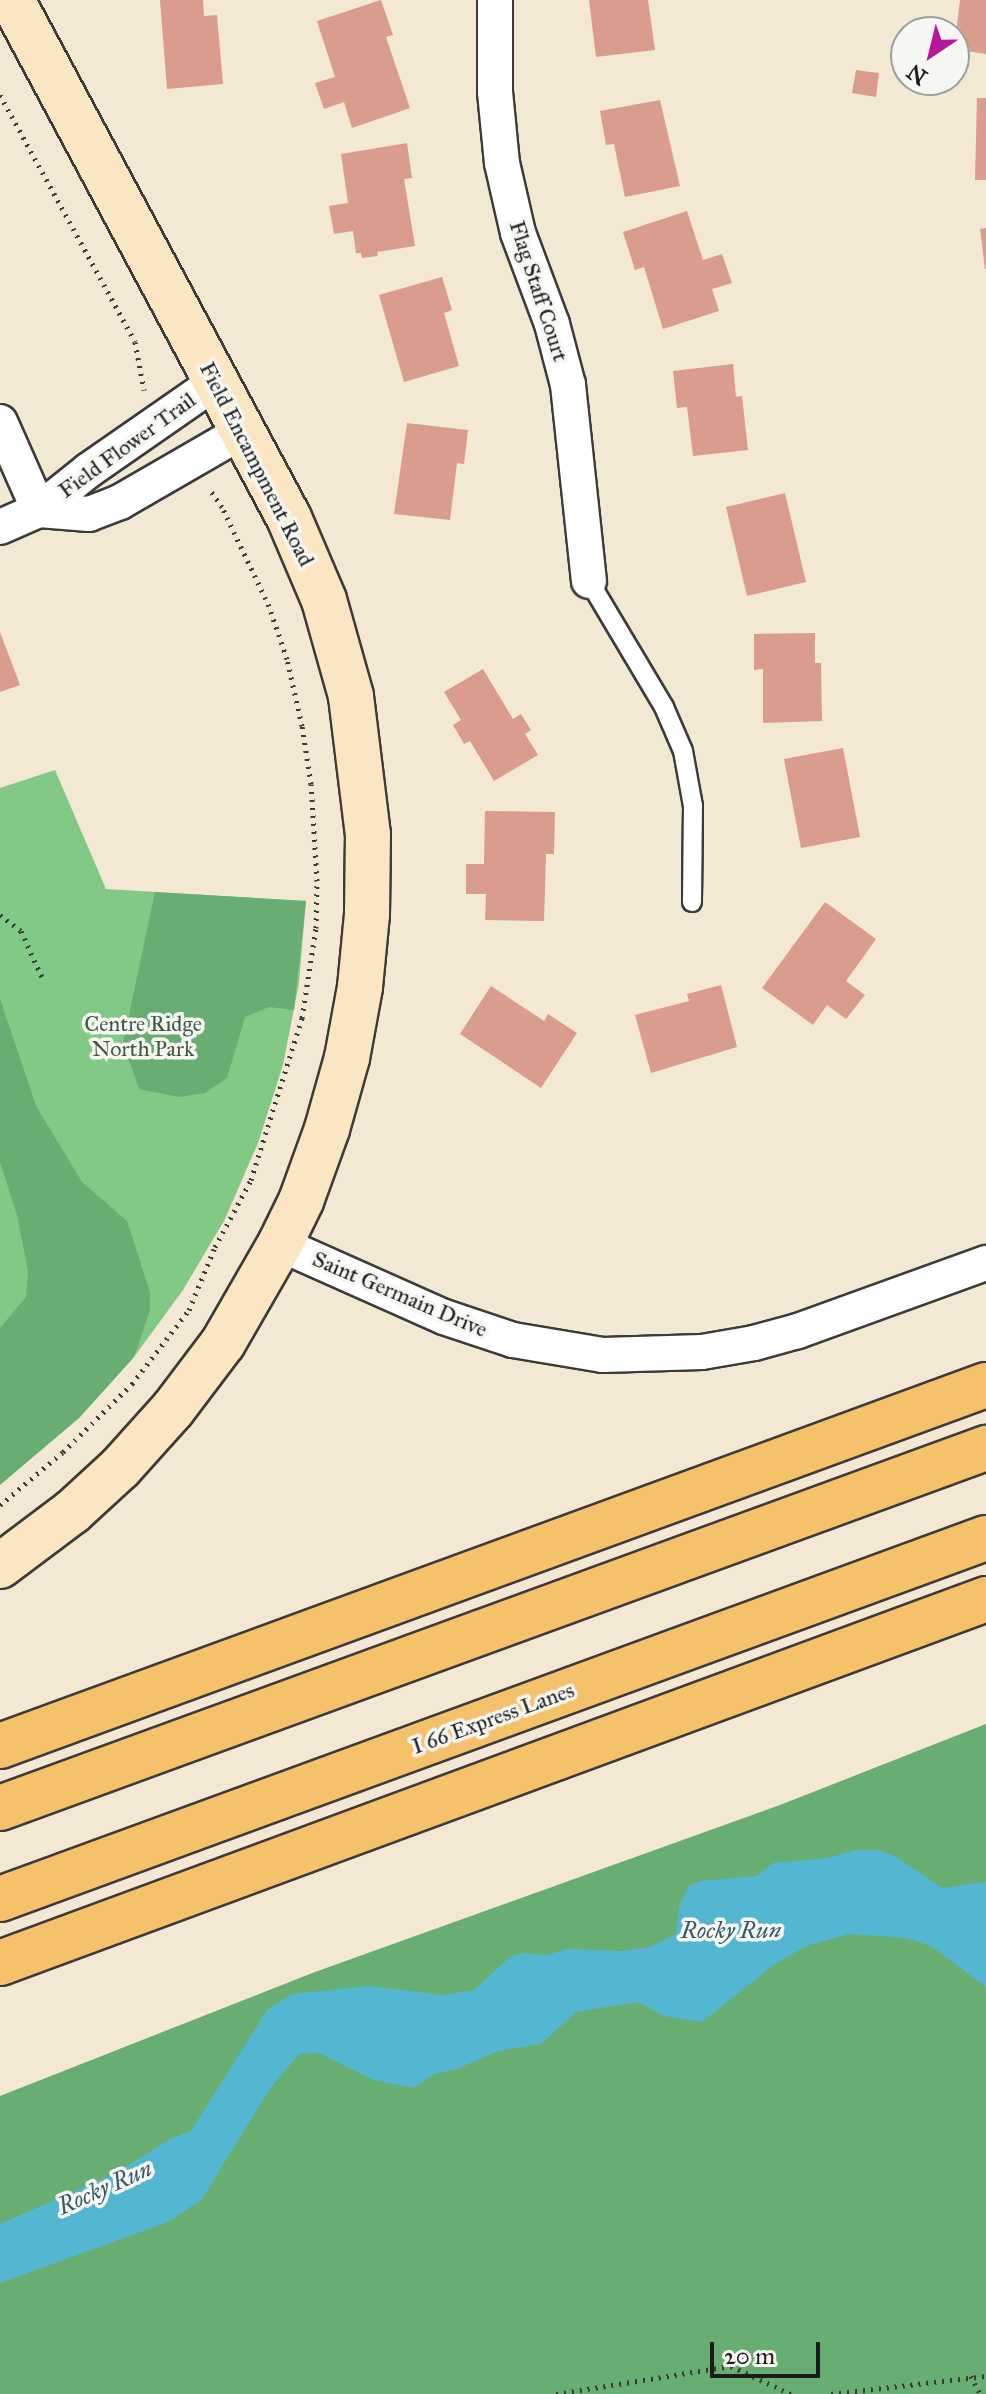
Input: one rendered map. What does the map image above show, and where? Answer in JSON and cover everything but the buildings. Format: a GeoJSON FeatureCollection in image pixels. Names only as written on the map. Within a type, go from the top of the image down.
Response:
{"type":"FeatureCollection","features":[{"type":"Feature","properties":{"kind":"highway"},"geometry":{"type":"LineString","coordinates":[[0,1746],[986,1385]]}},
{"type":"Feature","properties":{"kind":"highway"},"geometry":{"type":"LineString","coordinates":[[0,1808],[986,1448]]}},
{"type":"Feature","properties":{"kind":"highway","name":"I 66 Express Lanes"},"geometry":{"type":"LineString","coordinates":[[0,1899],[986,1538]]}},
{"type":"Feature","properties":{"kind":"highway"},"geometry":{"type":"LineString","coordinates":[[0,1963],[986,1599]]}},
{"type":"Feature","properties":{"kind":"street","name":"Field Encampment Road"},"geometry":{"type":"LineString","coordinates":[[12,0],[289,518],[324,600],[351,696],[363,772],[368,835],[363,958],[347,1058],[327,1129],[301,1201],[280,1244]]}},
{"type":"Feature","properties":{"kind":"street","name":"Flag Staff Court"},"geometry":{"type":"LineString","coordinates":[[495,0],[495,92],[502,163],[518,233],[552,324],[568,385],[589,581]]}},
{"type":"Feature","properties":{"kind":"street","name":"Field Flower Trail"},"geometry":{"type":"LineString","coordinates":[[0,527],[39,510],[89,470],[217,381]]}},
{"type":"Feature","properties":{"kind":"street"},"geometry":{"type":"LineString","coordinates":[[0,422],[39,510]]}},
{"type":"Feature","properties":{"kind":"street","name":"Field Flower Trail"},"geometry":{"type":"LineString","coordinates":[[39,510],[89,514],[120,502],[243,431]]}},
{"type":"Feature","properties":{"kind":"street"},"geometry":{"type":"LineString","coordinates":[[0,1566],[82,1503],[120,1468],[173,1409],[223,1343],[280,1244]]}},
{"type":"Feature","properties":{"kind":"street","name":"Saint Germain Drive"},"geometry":{"type":"LineString","coordinates":[[280,1244],[444,1317],[513,1340],[603,1355],[702,1352],[754,1343],[798,1331],[986,1263]]}},
{"type":"Feature","properties":{"kind":"lane"},"geometry":{"type":"LineString","coordinates":[[589,581],[664,707],[683,751],[693,806],[692,902]]}},
{"type":"Feature","properties":{"kind":"path"},"geometry":{"type":"LineString","coordinates":[[0,95],[135,342],[143,390]]}},
{"type":"Feature","properties":{"kind":"path"},"geometry":{"type":"LineString","coordinates":[[0,1505],[63,1452],[132,1384],[189,1310],[215,1247],[251,1180],[302,1018],[316,928],[317,881],[302,726],[287,659],[269,606],[247,557],[206,483]]}},
{"type":"Feature","properties":{"kind":"path"},"geometry":{"type":"LineString","coordinates":[[0,915],[21,931],[42,977]]}},
{"type":"Feature","properties":{"kind":"path"},"geometry":{"type":"LineString","coordinates":[[556,2394],[731,2366],[791,2394]]}},
{"type":"Feature","properties":{"kind":"path"},"geometry":{"type":"LineString","coordinates":[[971,2376],[980,2394]]}},
{"type":"Feature","properties":{"kind":"path"},"geometry":{"type":"LineString","coordinates":[[831,2394],[986,2376]]}},
{"type":"Feature","properties":{"kind":"green space","name":"Centre Ridge North Park"},"geometry":{"type":"Polygon","coordinates":[[[55,770],[106,889],[306,901],[299,983],[283,1065],[258,1143],[225,1219],[183,1290],[134,1357],[79,1418],[0,1484],[0,788],[55,770]]]}},
{"type":"Feature","properties":{"kind":"green space"},"geometry":{"type":"Polygon","coordinates":[[[155,892],[306,901],[294,1010],[269,1007],[245,1017],[227,1078],[205,1093],[179,1097],[139,1089],[123,1043],[155,892]]]}},
{"type":"Feature","properties":{"kind":"green space"},"geometry":{"type":"Polygon","coordinates":[[[0,999],[36,1106],[82,1182],[127,1221],[150,1292],[150,1310],[134,1357],[79,1418],[0,1485],[0,1328],[26,1297],[28,1271],[17,1215],[0,1162],[0,999]]]}},
{"type":"Feature","properties":{"kind":"green space"},"geometry":{"type":"Polygon","coordinates":[[[986,1724],[986,2394],[0,2394],[0,2096],[315,1972],[780,1805],[986,1724]]]}},
{"type":"Feature","properties":{"kind":"water","name":"Rocky Run"},"geometry":{"type":"Polygon","coordinates":[[[856,1850],[878,1850],[898,1858],[942,1888],[986,1882],[986,1987],[931,1946],[907,1938],[849,1934],[806,1946],[775,1964],[702,2022],[664,2016],[638,2002],[576,2012],[541,2044],[498,2051],[457,2069],[434,2074],[413,2088],[374,2080],[319,2053],[299,2054],[269,2090],[202,2199],[168,2222],[0,2283],[0,2224],[114,2174],[172,2138],[191,2131],[267,2010],[292,1994],[369,1986],[443,1995],[474,1990],[511,1956],[523,1953],[548,1955],[566,1949],[623,1951],[647,1948],[676,1934],[679,1906],[689,1886],[700,1881],[757,1876],[773,1863],[828,1858],[856,1850]]]}}]}
